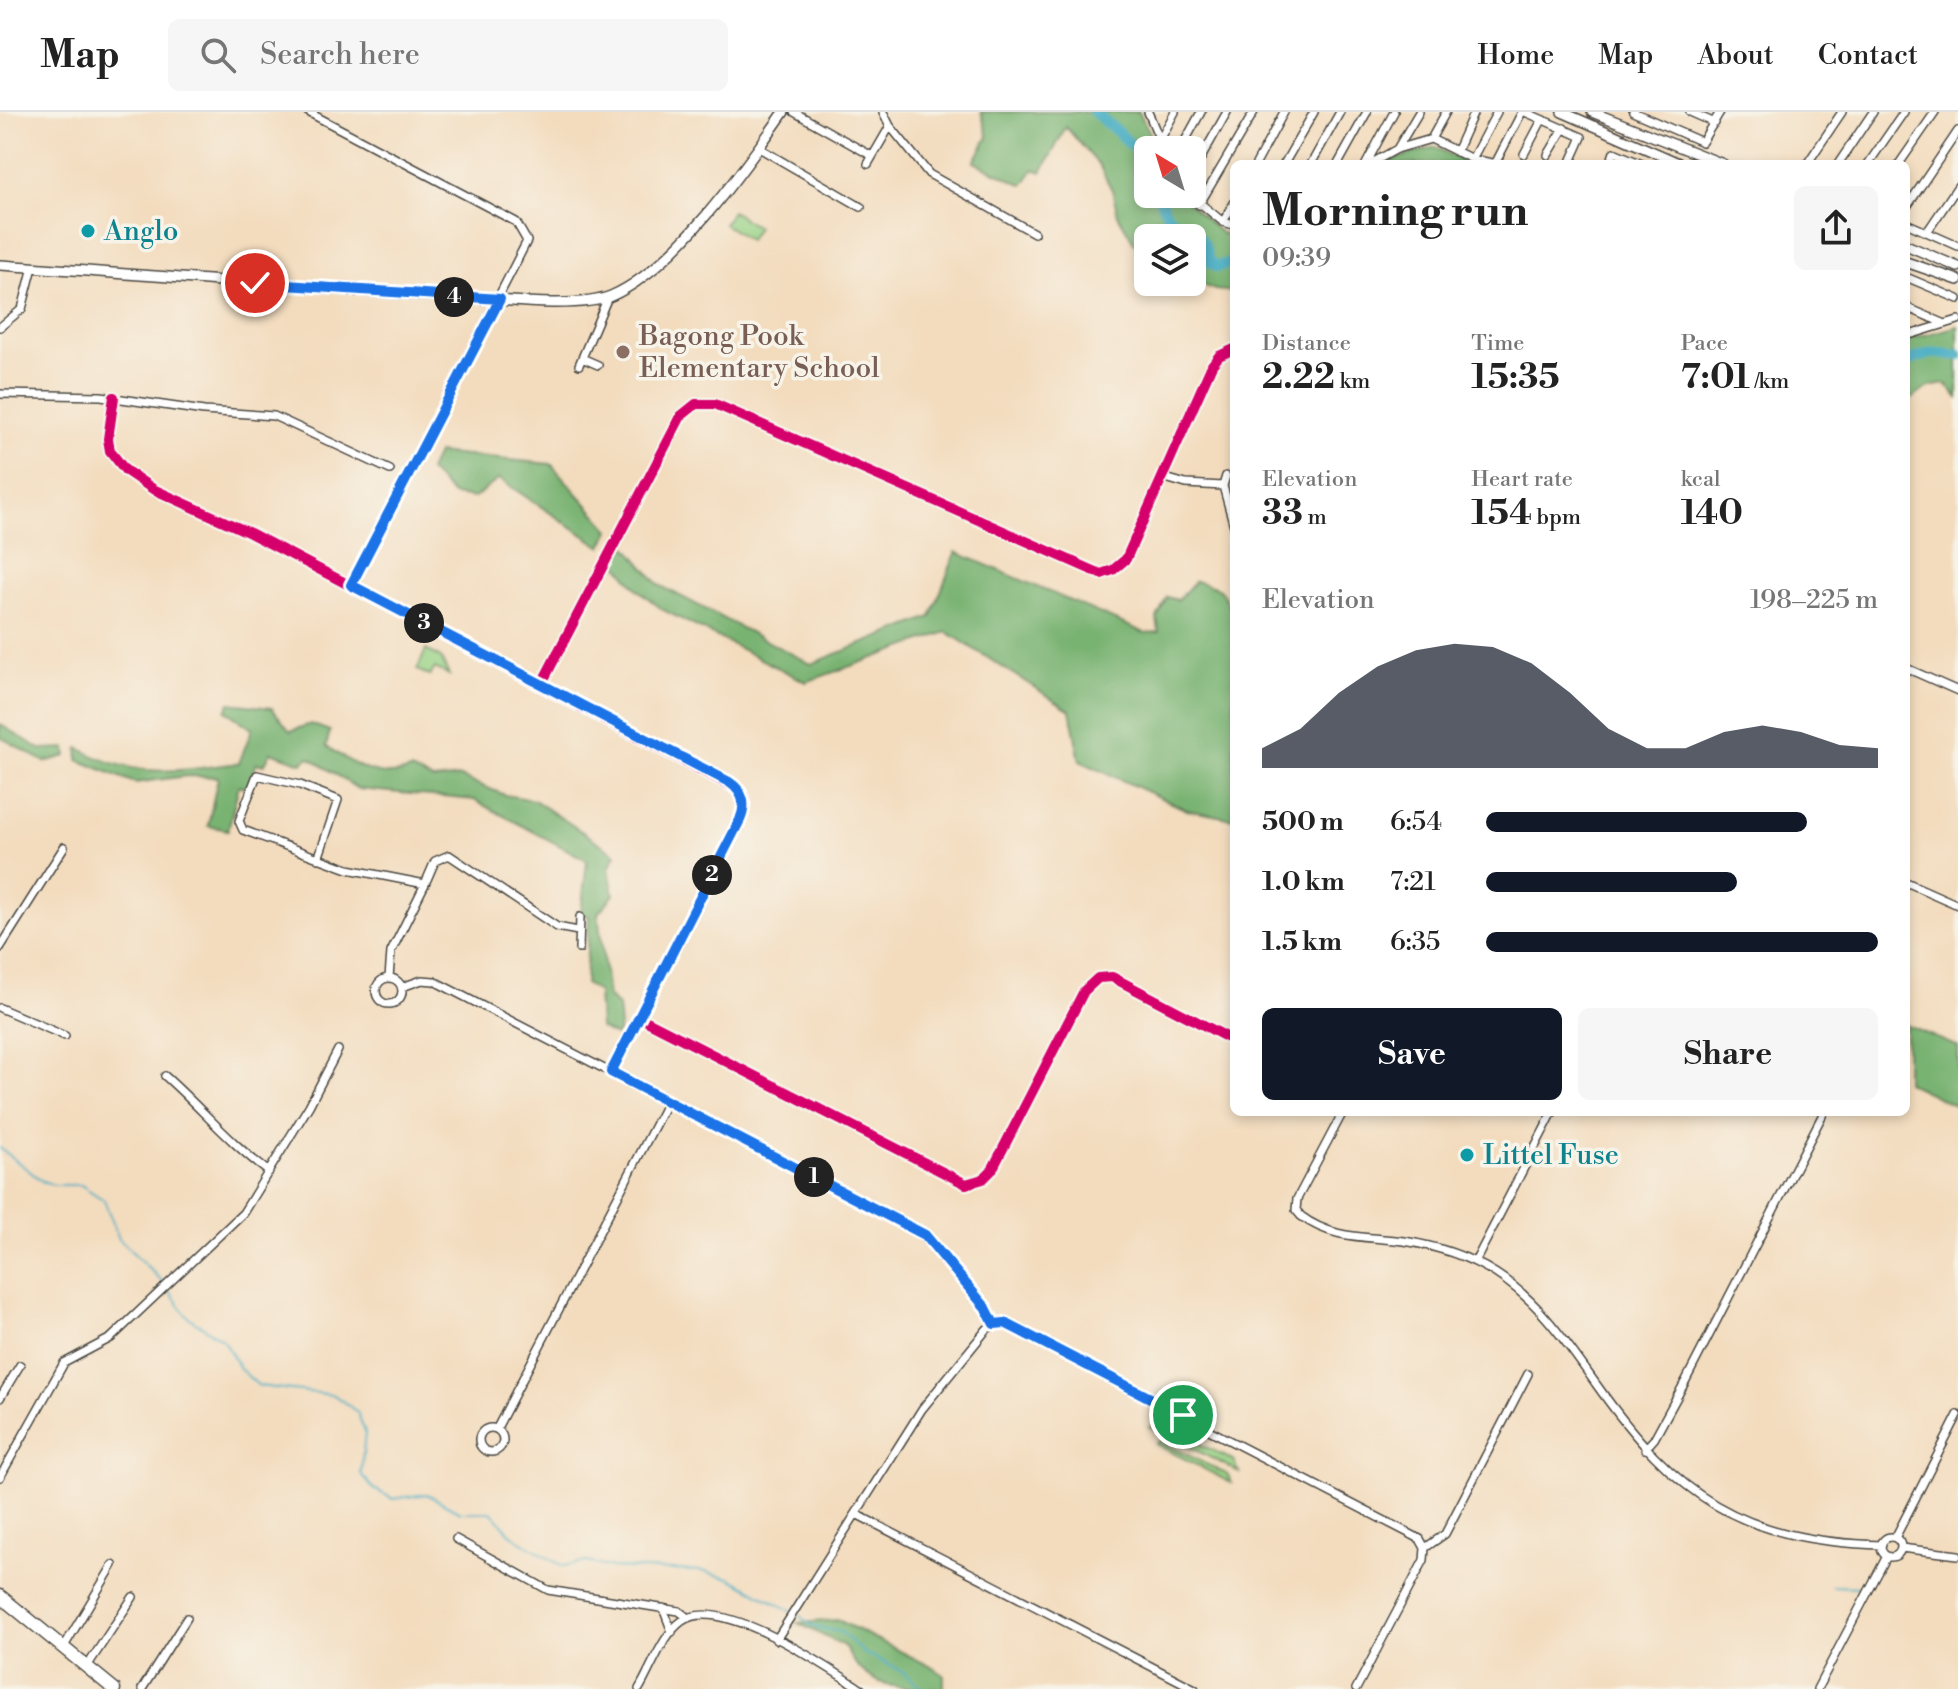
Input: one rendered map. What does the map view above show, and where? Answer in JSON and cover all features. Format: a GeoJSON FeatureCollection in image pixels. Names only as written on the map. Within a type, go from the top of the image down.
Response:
{"type":"FeatureCollection","features":[{"type":"Feature","properties":{"kind":"highway"},"geometry":{"type":"LineString","coordinates":[[0,1596],[65,1645],[114,1689]]}},
{"type":"Feature","properties":{"kind":"street"},"geometry":{"type":"LineString","coordinates":[[308,112],[520,225],[526,235],[526,247],[351,585]]}},
{"type":"Feature","properties":{"kind":"street"},"geometry":{"type":"LineString","coordinates":[[0,265],[500,299],[589,302],[608,297],[645,273],[703,219],[784,112]]}},
{"type":"Feature","properties":{"kind":"street"},"geometry":{"type":"LineString","coordinates":[[794,112],[872,156]]}},
{"type":"Feature","properties":{"kind":"street"},"geometry":{"type":"LineString","coordinates":[[883,112],[890,126],[929,174],[1034,233]]}},
{"type":"Feature","properties":{"kind":"street"},"geometry":{"type":"LineString","coordinates":[[1148,112],[1158,136]]}},
{"type":"Feature","properties":{"kind":"street"},"geometry":{"type":"LineString","coordinates":[[1162,136],[1175,112]]}},
{"type":"Feature","properties":{"kind":"street"},"geometry":{"type":"LineString","coordinates":[[1188,136],[1201,112]]}},
{"type":"Feature","properties":{"kind":"street"},"geometry":{"type":"LineString","coordinates":[[1206,149],[1227,112]]}},
{"type":"Feature","properties":{"kind":"street"},"geometry":{"type":"LineString","coordinates":[[1206,193],[1254,112]]}},
{"type":"Feature","properties":{"kind":"street"},"geometry":{"type":"LineString","coordinates":[[1258,160],[1284,112]]}},
{"type":"Feature","properties":{"kind":"street"},"geometry":{"type":"LineString","coordinates":[[1286,160],[1314,112]]}},
{"type":"Feature","properties":{"kind":"street"},"geometry":{"type":"LineString","coordinates":[[1313,160],[1340,112]]}},
{"type":"Feature","properties":{"kind":"street"},"geometry":{"type":"LineString","coordinates":[[1340,160],[1367,112]]}},
{"type":"Feature","properties":{"kind":"street"},"geometry":{"type":"LineString","coordinates":[[1370,160],[1394,112]]}},
{"type":"Feature","properties":{"kind":"street"},"geometry":{"type":"LineString","coordinates":[[1397,149],[1419,112]]}},
{"type":"Feature","properties":{"kind":"street"},"geometry":{"type":"LineString","coordinates":[[1431,139],[1446,112]]}},
{"type":"Feature","properties":{"kind":"street"},"geometry":{"type":"LineString","coordinates":[[1456,152],[1474,112]]}},
{"type":"Feature","properties":{"kind":"street"},"geometry":{"type":"LineString","coordinates":[[1472,159],[1497,112]]}},
{"type":"Feature","properties":{"kind":"street"},"geometry":{"type":"LineString","coordinates":[[1498,160],[1524,112],[1582,139],[1572,160]]}},
{"type":"Feature","properties":{"kind":"street"},"geometry":{"type":"LineString","coordinates":[[1562,112],[1672,160]]}},
{"type":"Feature","properties":{"kind":"street"},"geometry":{"type":"LineString","coordinates":[[1592,112],[1713,160]]}},
{"type":"Feature","properties":{"kind":"street"},"geometry":{"type":"LineString","coordinates":[[1633,112],[1702,142],[1720,112]]}},
{"type":"Feature","properties":{"kind":"street"},"geometry":{"type":"LineString","coordinates":[[1690,112],[1715,123]]}},
{"type":"Feature","properties":{"kind":"street"},"geometry":{"type":"LineString","coordinates":[[1810,160],[1842,112]]}},
{"type":"Feature","properties":{"kind":"street"},"geometry":{"type":"LineString","coordinates":[[1841,160],[1873,112]]}},
{"type":"Feature","properties":{"kind":"street"},"geometry":{"type":"LineString","coordinates":[[1871,160],[1904,112]]}},
{"type":"Feature","properties":{"kind":"street"},"geometry":{"type":"LineString","coordinates":[[1902,160],[1935,112]]}},
{"type":"Feature","properties":{"kind":"street"},"geometry":{"type":"LineString","coordinates":[[1524,154],[1542,120]]}},
{"type":"Feature","properties":{"kind":"street"},"geometry":{"type":"LineString","coordinates":[[868,164],[890,126]]}},
{"type":"Feature","properties":{"kind":"street"},"geometry":{"type":"LineString","coordinates":[[1548,155],[1564,128]]}},
{"type":"Feature","properties":{"kind":"street"},"geometry":{"type":"LineString","coordinates":[[1910,202],[1958,131]]}},
{"type":"Feature","properties":{"kind":"street"},"geometry":{"type":"LineString","coordinates":[[1376,160],[1397,149],[1431,139],[1477,160]]}},
{"type":"Feature","properties":{"kind":"street"},"geometry":{"type":"LineString","coordinates":[[759,148],[861,207]]}},
{"type":"Feature","properties":{"kind":"street"},"geometry":{"type":"LineString","coordinates":[[1611,160],[1614,152],[1630,160]]}},
{"type":"Feature","properties":{"kind":"street"},"geometry":{"type":"LineString","coordinates":[[1927,232],[1958,186]]}},
{"type":"Feature","properties":{"kind":"street"},"geometry":{"type":"LineString","coordinates":[[1203,208],[1230,224]]}},
{"type":"Feature","properties":{"kind":"street"},"geometry":{"type":"LineString","coordinates":[[1223,222],[1230,210]]}},
{"type":"Feature","properties":{"kind":"street"},"geometry":{"type":"LineString","coordinates":[[1910,225],[1955,244],[1958,232]]}},
{"type":"Feature","properties":{"kind":"street"},"geometry":{"type":"LineString","coordinates":[[1910,247],[1958,267]]}},
{"type":"Feature","properties":{"kind":"street"},"geometry":{"type":"LineString","coordinates":[[1910,263],[1958,280]]}},
{"type":"Feature","properties":{"kind":"street"},"geometry":{"type":"LineString","coordinates":[[0,327],[22,309],[33,267]]}},
{"type":"Feature","properties":{"kind":"street"},"geometry":{"type":"LineString","coordinates":[[1910,279],[1958,299],[1956,320],[1910,333]]}},
{"type":"Feature","properties":{"kind":"street"},"geometry":{"type":"LineString","coordinates":[[598,365],[581,362],[608,297]]}},
{"type":"Feature","properties":{"kind":"street"},"geometry":{"type":"LineString","coordinates":[[1910,309],[1943,323]]}},
{"type":"Feature","properties":{"kind":"street"},"geometry":{"type":"LineString","coordinates":[[541,685],[681,416],[699,403],[713,403],[1098,573],[1113,570],[1126,559],[1212,365],[1219,356],[1230,351]]}},
{"type":"Feature","properties":{"kind":"street"},"geometry":{"type":"LineString","coordinates":[[0,394],[114,397],[213,413],[274,416],[390,470]]}},
{"type":"Feature","properties":{"kind":"street"},"geometry":{"type":"LineString","coordinates":[[114,397],[108,439],[115,459],[125,470],[159,492],[250,533],[729,782],[743,799],[740,820],[611,1072]]}},
{"type":"Feature","properties":{"kind":"street"},"geometry":{"type":"LineString","coordinates":[[1226,476],[1223,486],[1230,511]]}},
{"type":"Feature","properties":{"kind":"street"},"geometry":{"type":"LineString","coordinates":[[1162,477],[1186,484],[1223,486]]}},
{"type":"Feature","properties":{"kind":"street"},"geometry":{"type":"LineString","coordinates":[[1910,670],[1958,691]]}},
{"type":"Feature","properties":{"kind":"street"},"geometry":{"type":"LineString","coordinates":[[318,859],[338,800],[257,775],[239,821],[241,828],[318,859],[348,869],[425,884]]}},
{"type":"Feature","properties":{"kind":"street"},"geometry":{"type":"LineString","coordinates":[[0,948],[64,847]]}},
{"type":"Feature","properties":{"kind":"street"},"geometry":{"type":"LineString","coordinates":[[389,978],[391,952],[435,861],[449,855],[557,927],[578,931]]}},
{"type":"Feature","properties":{"kind":"street"},"geometry":{"type":"LineString","coordinates":[[1910,884],[1958,905]]}},
{"type":"Feature","properties":{"kind":"street"},"geometry":{"type":"LineString","coordinates":[[579,949],[580,917]]}},
{"type":"Feature","properties":{"kind":"street"},"geometry":{"type":"LineString","coordinates":[[639,1017],[966,1184],[983,1179],[992,1170],[1084,991],[1098,978],[1112,977],[1230,1039]]}},
{"type":"Feature","properties":{"kind":"street"},"geometry":{"type":"LineString","coordinates":[[389,978],[396,979],[402,987],[397,1001],[382,1002],[376,989],[379,982],[389,978]]}},
{"type":"Feature","properties":{"kind":"street"},"geometry":{"type":"LineString","coordinates":[[402,987],[422,980],[434,981],[925,1235],[986,1308],[994,1324]]}},
{"type":"Feature","properties":{"kind":"street"},"geometry":{"type":"LineString","coordinates":[[0,1008],[65,1036]]}},
{"type":"Feature","properties":{"kind":"street"},"geometry":{"type":"LineString","coordinates":[[0,1477],[64,1363],[107,1341],[243,1213],[338,1050]]}},
{"type":"Feature","properties":{"kind":"street"},"geometry":{"type":"LineString","coordinates":[[165,1076],[235,1147],[269,1172]]}},
{"type":"Feature","properties":{"kind":"street"},"geometry":{"type":"LineString","coordinates":[[497,1428],[667,1102]]}},
{"type":"Feature","properties":{"kind":"street"},"geometry":{"type":"LineString","coordinates":[[1341,1116],[1297,1199],[1299,1214],[1334,1234],[1422,1244],[1475,1262],[1536,1305],[1645,1449],[1694,1492],[1740,1518],[1814,1541],[1882,1545]]}},
{"type":"Feature","properties":{"kind":"street"},"geometry":{"type":"LineString","coordinates":[[1475,1262],[1551,1116]]}},
{"type":"Feature","properties":{"kind":"street"},"geometry":{"type":"LineString","coordinates":[[1645,1449],[1656,1436],[1822,1116]]}},
{"type":"Feature","properties":{"kind":"street"},"geometry":{"type":"LineString","coordinates":[[776,1640],[922,1409],[994,1324],[1007,1324],[1416,1536],[1425,1548],[1424,1560],[1356,1689]]}},
{"type":"Feature","properties":{"kind":"street"},"geometry":{"type":"LineString","coordinates":[[0,1398],[20,1365]]}},
{"type":"Feature","properties":{"kind":"street"},"geometry":{"type":"LineString","coordinates":[[0,1374],[10,1382]]}},
{"type":"Feature","properties":{"kind":"street"},"geometry":{"type":"LineString","coordinates":[[1425,1548],[1445,1534],[1528,1374]]}},
{"type":"Feature","properties":{"kind":"street"},"geometry":{"type":"LineString","coordinates":[[1895,1538],[1958,1415]]}},
{"type":"Feature","properties":{"kind":"street"},"geometry":{"type":"LineString","coordinates":[[856,1514],[1195,1689]]}},
{"type":"Feature","properties":{"kind":"street"},"geometry":{"type":"LineString","coordinates":[[1882,1545],[1886,1539],[1895,1538]]}},
{"type":"Feature","properties":{"kind":"street"},"geometry":{"type":"LineString","coordinates":[[1895,1538],[1901,1548]]}},
{"type":"Feature","properties":{"kind":"street"},"geometry":{"type":"LineString","coordinates":[[456,1539],[548,1590],[682,1611],[688,1618]]}},
{"type":"Feature","properties":{"kind":"street"},"geometry":{"type":"LineString","coordinates":[[1882,1545],[1887,1556]]}},
{"type":"Feature","properties":{"kind":"street"},"geometry":{"type":"LineString","coordinates":[[1901,1548],[1958,1555]]}},
{"type":"Feature","properties":{"kind":"street"},"geometry":{"type":"LineString","coordinates":[[1887,1556],[1896,1556],[1901,1548]]}},
{"type":"Feature","properties":{"kind":"street"},"geometry":{"type":"LineString","coordinates":[[1817,1689],[1887,1556]]}},
{"type":"Feature","properties":{"kind":"street"},"geometry":{"type":"LineString","coordinates":[[65,1645],[113,1565]]}},
{"type":"Feature","properties":{"kind":"street"},"geometry":{"type":"LineString","coordinates":[[88,1665],[133,1597]]}},
{"type":"Feature","properties":{"kind":"street"},"geometry":{"type":"LineString","coordinates":[[663,1608],[672,1632]]}},
{"type":"Feature","properties":{"kind":"street"},"geometry":{"type":"LineString","coordinates":[[639,1689],[672,1632],[688,1618],[702,1616],[737,1620],[861,1689]]}},
{"type":"Feature","properties":{"kind":"street"},"geometry":{"type":"LineString","coordinates":[[142,1689],[187,1618]]}},
{"type":"Feature","properties":{"kind":"green space"},"geometry":{"type":"Polygon","coordinates":[[[981,112],[1139,112],[1152,136],[1134,136],[1134,208],[1194,208],[1222,234],[1230,231],[1230,292],[1206,286],[1206,224],[1134,224],[1134,242],[1118,215],[1112,190],[1099,165],[1066,127],[1042,172],[1034,169],[1023,185],[974,162],[988,137],[981,112]]]}},
{"type":"Feature","properties":{"kind":"green space"},"geometry":{"type":"Polygon","coordinates":[[[1435,147],[1460,160],[1392,160],[1435,147]]]}},
{"type":"Feature","properties":{"kind":"green space"},"geometry":{"type":"Polygon","coordinates":[[[732,211],[757,227],[749,240],[724,224],[732,211]]]}},
{"type":"Feature","properties":{"kind":"green space"},"geometry":{"type":"Polygon","coordinates":[[[1958,326],[1958,398],[1946,384],[1928,387],[1910,400],[1910,339],[1958,326]]]}},
{"type":"Feature","properties":{"kind":"green space"},"geometry":{"type":"Polygon","coordinates":[[[437,453],[551,464],[610,530],[602,547],[499,479],[474,498],[453,495],[429,471],[437,453]]]}},
{"type":"Feature","properties":{"kind":"green space"},"geometry":{"type":"Polygon","coordinates":[[[623,542],[659,585],[811,664],[931,617],[956,552],[1145,633],[1159,632],[1157,618],[1167,597],[1178,600],[1195,581],[1219,588],[1230,606],[1230,818],[1187,810],[1080,761],[1070,710],[947,632],[806,682],[663,610],[637,589],[614,560],[623,542]]]}},
{"type":"Feature","properties":{"kind":"green space"},"geometry":{"type":"Polygon","coordinates":[[[426,650],[441,658],[449,675],[435,668],[430,676],[417,670],[426,650]]]}},
{"type":"Feature","properties":{"kind":"green space"},"geometry":{"type":"Polygon","coordinates":[[[230,703],[272,708],[290,731],[311,724],[330,731],[326,746],[366,770],[387,774],[411,770],[433,780],[460,777],[505,795],[534,800],[616,854],[609,868],[614,895],[598,913],[608,997],[618,1006],[620,1027],[616,1036],[600,1028],[598,992],[585,984],[589,916],[581,914],[587,860],[474,800],[358,789],[309,757],[302,763],[271,752],[264,765],[256,763],[247,788],[239,785],[228,830],[208,826],[218,777],[187,776],[135,783],[78,760],[79,748],[119,765],[139,769],[177,770],[239,763],[252,729],[226,711],[230,703]]]}},
{"type":"Feature","properties":{"kind":"green space"},"geometry":{"type":"Polygon","coordinates":[[[0,724],[40,749],[66,748],[67,756],[45,762],[0,737],[0,724]]]}},
{"type":"Feature","properties":{"kind":"green space"},"geometry":{"type":"Polygon","coordinates":[[[1910,1027],[1958,1047],[1958,1107],[1910,1084],[1910,1027]]]}},
{"type":"Feature","properties":{"kind":"green space"},"geometry":{"type":"Polygon","coordinates":[[[1159,1424],[1234,1461],[1239,1472],[1150,1427],[1159,1424]]]}},
{"type":"Feature","properties":{"kind":"green space"},"geometry":{"type":"Polygon","coordinates":[[[1159,1441],[1228,1475],[1231,1483],[1156,1444],[1159,1441]]]}},
{"type":"Feature","properties":{"kind":"green space"},"geometry":{"type":"Polygon","coordinates":[[[838,1620],[934,1668],[944,1675],[944,1689],[884,1684],[862,1671],[844,1646],[798,1623],[838,1620]]]}},
{"type":"Feature","properties":{"kind":"waterway"},"geometry":{"type":"LineString","coordinates":[[1094,112],[1134,149]]}},
{"type":"Feature","properties":{"kind":"waterway"},"geometry":{"type":"LineString","coordinates":[[1164,208],[1177,224],[1199,237],[1208,260],[1217,267],[1230,262]]}},
{"type":"Feature","properties":{"kind":"waterway"},"geometry":{"type":"LineString","coordinates":[[1910,361],[1931,353],[1958,355]]}},
{"type":"Feature","properties":{"kind":"waterway"},"geometry":{"type":"LineString","coordinates":[[0,1148],[42,1181],[54,1185],[81,1185],[104,1200],[119,1239],[164,1283]]}},
{"type":"Feature","properties":{"kind":"waterway"},"geometry":{"type":"LineString","coordinates":[[167,1288],[187,1316],[224,1341],[240,1369],[259,1386],[334,1395],[357,1412],[365,1432],[361,1474],[374,1489],[393,1499],[427,1494],[460,1512],[491,1512],[513,1536],[562,1566],[587,1562],[612,1568],[701,1571],[730,1578],[791,1611]]}},
{"type":"Feature","properties":{"kind":"waterway"},"geometry":{"type":"LineString","coordinates":[[1831,1586],[1862,1587]]}},
{"type":"Feature","properties":{"kind":"waterway"},"geometry":{"type":"LineString","coordinates":[[797,1614],[814,1627],[841,1632],[864,1653],[900,1670],[923,1689]]}},
{"type":"Feature","properties":{"kind":"cycle path"},"geometry":{"type":"LineString","coordinates":[[541,685],[681,416],[696,404],[715,404],[1101,574],[1113,570],[1126,559],[1212,365],[1219,356],[1230,351]]}},
{"type":"Feature","properties":{"kind":"cycle path"},"geometry":{"type":"LineString","coordinates":[[114,397],[108,439],[110,451],[125,470],[153,489],[250,533],[739,790],[744,804],[740,820],[639,1017],[966,1184],[983,1179],[992,1170],[1084,991],[1098,978],[1112,977],[1230,1039]]}},
{"type":"Feature","properties":{"kind":"place","name":"Anglo"},"geometry":{"type":"Point","coordinates":[88,231]}},
{"type":"Feature","properties":{"kind":"place","name":"Bagong Pook Elementary School"},"geometry":{"type":"Point","coordinates":[623,352]}},
{"type":"Feature","properties":{"kind":"place","name":"Littel Fuse"},"geometry":{"type":"Point","coordinates":[1467,1155]}},
{"type":"Feature","properties":{"kind":"route"},"geometry":{"type":"LineString","coordinates":[[255,283],[500,299],[351,585],[729,782],[741,794],[743,814],[611,1072],[920,1232],[934,1244],[986,1308],[994,1324],[1005,1323],[1183,1415]]}}]}
